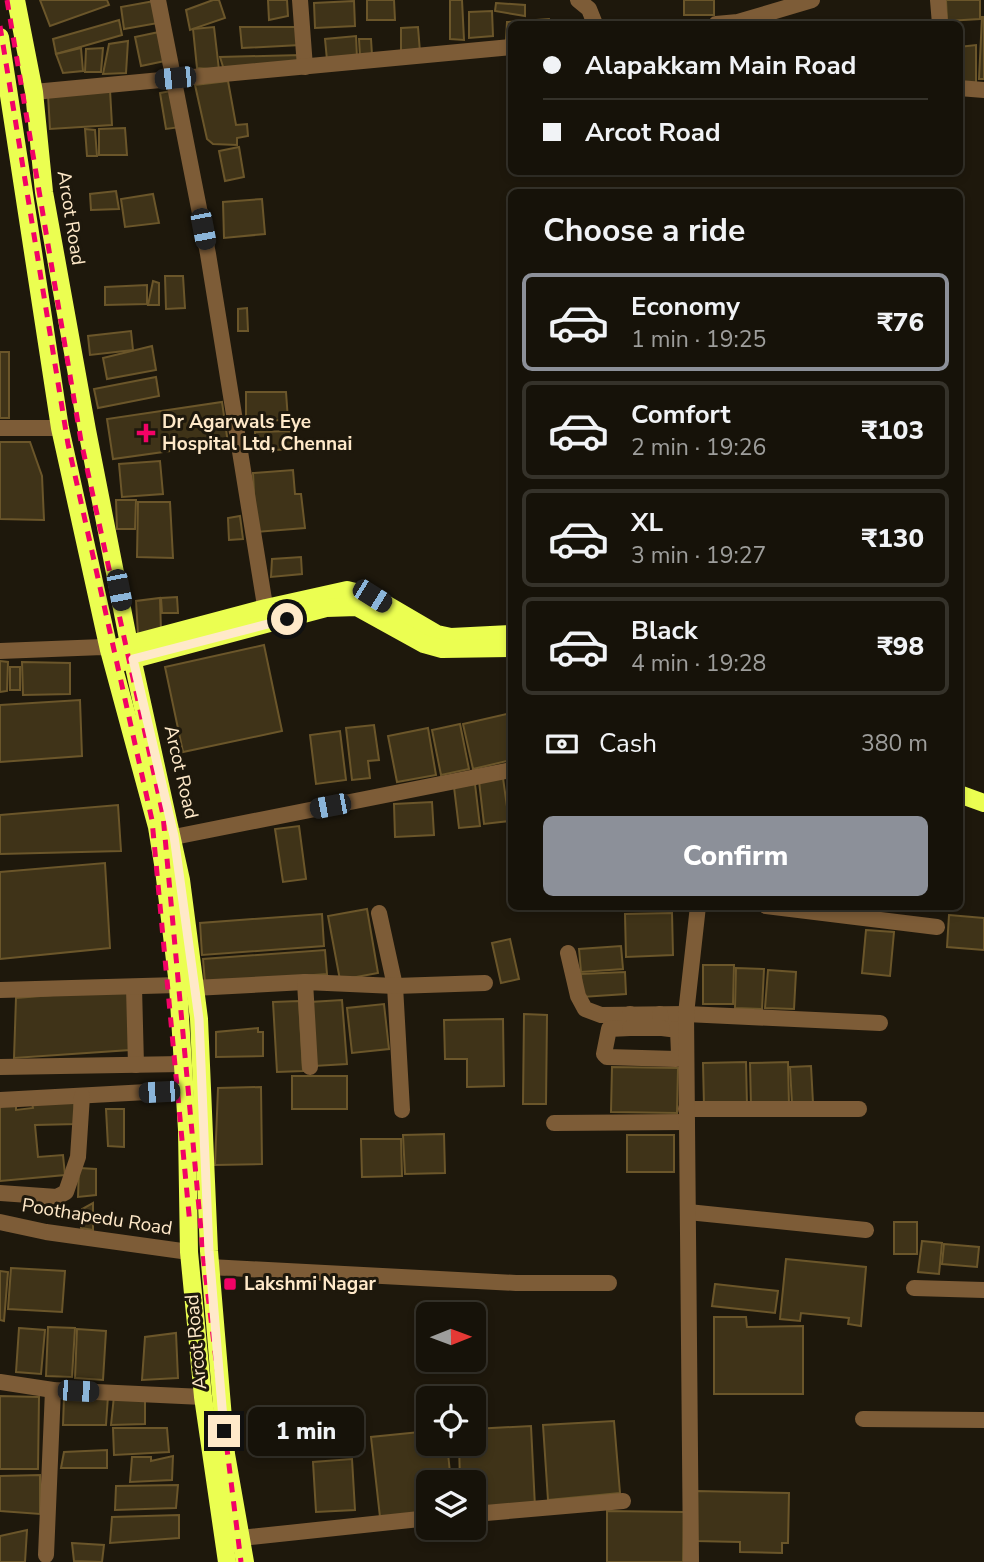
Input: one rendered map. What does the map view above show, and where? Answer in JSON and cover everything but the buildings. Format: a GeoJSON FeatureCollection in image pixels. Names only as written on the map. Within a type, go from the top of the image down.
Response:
{"type":"FeatureCollection","features":[{"type":"Feature","properties":{"kind":"main road","name":"Arcot Road"},"geometry":{"type":"LineString","coordinates":[[16,0],[34,92],[44,192],[131,652],[174,836],[186,986],[207,1155],[210,1267],[226,1454],[245,1562]]}},
{"type":"Feature","properties":{"kind":"main road","name":"Arcot Road"},"geometry":{"type":"LineString","coordinates":[[0,37],[5,104],[60,428],[111,657],[157,827],[186,986],[183,1064],[188,1252],[203,1397],[227,1562]]}},
{"type":"Feature","properties":{"kind":"main road"},"geometry":{"type":"LineString","coordinates":[[111,657],[267,616],[335,591],[355,591],[372,596],[437,634],[451,637],[508,634]]}},
{"type":"Feature","properties":{"kind":"main road"},"geometry":{"type":"LineString","coordinates":[[267,616],[357,607],[424,644],[442,649],[508,648]]}},
{"type":"Feature","properties":{"kind":"main road"},"geometry":{"type":"LineString","coordinates":[[963,796],[984,804]]}},
{"type":"Feature","properties":{"kind":"main road"},"geometry":{"type":"LineString","coordinates":[[963,807],[984,804]]}},
{"type":"Feature","properties":{"kind":"street"},"geometry":{"type":"LineString","coordinates":[[158,0],[208,254],[267,616]]}},
{"type":"Feature","properties":{"kind":"street"},"geometry":{"type":"LineString","coordinates":[[300,0],[305,66]]}},
{"type":"Feature","properties":{"kind":"street"},"geometry":{"type":"LineString","coordinates":[[578,0],[589,9],[594,21]]}},
{"type":"Feature","properties":{"kind":"street"},"geometry":{"type":"LineString","coordinates":[[741,21],[812,0]]}},
{"type":"Feature","properties":{"kind":"street"},"geometry":{"type":"LineString","coordinates":[[938,0],[940,21]]}},
{"type":"Feature","properties":{"kind":"street"},"geometry":{"type":"LineString","coordinates":[[34,92],[508,47]]}},
{"type":"Feature","properties":{"kind":"street"},"geometry":{"type":"LineString","coordinates":[[963,88],[984,90]]}},
{"type":"Feature","properties":{"kind":"street"},"geometry":{"type":"LineString","coordinates":[[0,428],[60,428]]}},
{"type":"Feature","properties":{"kind":"street"},"geometry":{"type":"LineString","coordinates":[[0,651],[103,647],[111,657]]}},
{"type":"Feature","properties":{"kind":"street"},"geometry":{"type":"LineString","coordinates":[[174,836],[508,771]]}},
{"type":"Feature","properties":{"kind":"street"},"geometry":{"type":"LineString","coordinates":[[691,1562],[686,1013],[698,910]]}},
{"type":"Feature","properties":{"kind":"street"},"geometry":{"type":"LineString","coordinates":[[799,910],[937,927]]}},
{"type":"Feature","properties":{"kind":"street"},"geometry":{"type":"LineString","coordinates":[[379,913],[395,986],[402,1110]]}},
{"type":"Feature","properties":{"kind":"street"},"geometry":{"type":"LineString","coordinates":[[568,953],[578,996],[585,1009],[601,1015],[630,1021],[661,1021],[686,1013],[880,1023]]}},
{"type":"Feature","properties":{"kind":"street"},"geometry":{"type":"LineString","coordinates":[[305,982],[310,1067]]}},
{"type":"Feature","properties":{"kind":"street"},"geometry":{"type":"LineString","coordinates":[[0,990],[305,982],[395,986],[485,983]]}},
{"type":"Feature","properties":{"kind":"street"},"geometry":{"type":"LineString","coordinates":[[134,987],[136,1065]]}},
{"type":"Feature","properties":{"kind":"street"},"geometry":{"type":"LineString","coordinates":[[630,1021],[609,1029],[604,1054],[607,1057],[676,1059],[679,1054],[678,1030],[661,1021]]}},
{"type":"Feature","properties":{"kind":"street"},"geometry":{"type":"LineString","coordinates":[[0,1067],[183,1064]]}},
{"type":"Feature","properties":{"kind":"street"},"geometry":{"type":"LineString","coordinates":[[0,1100],[184,1090]]}},
{"type":"Feature","properties":{"kind":"street"},"geometry":{"type":"LineString","coordinates":[[0,1193],[57,1197],[66,1192],[78,1157],[82,1096]]}},
{"type":"Feature","properties":{"kind":"street"},"geometry":{"type":"LineString","coordinates":[[554,1124],[859,1109]]}},
{"type":"Feature","properties":{"kind":"street"},"geometry":{"type":"LineString","coordinates":[[688,1212],[866,1230]]}},
{"type":"Feature","properties":{"kind":"street","name":"Poothapedu Road"},"geometry":{"type":"LineString","coordinates":[[0,1222],[46,1232],[188,1252]]}},
{"type":"Feature","properties":{"kind":"street"},"geometry":{"type":"LineString","coordinates":[[210,1267],[476,1282],[609,1283]]}},
{"type":"Feature","properties":{"kind":"street"},"geometry":{"type":"LineString","coordinates":[[914,1288],[984,1290]]}},
{"type":"Feature","properties":{"kind":"street"},"geometry":{"type":"LineString","coordinates":[[0,1382],[53,1390],[203,1397]]}},
{"type":"Feature","properties":{"kind":"street"},"geometry":{"type":"LineString","coordinates":[[46,1555],[53,1390]]}},
{"type":"Feature","properties":{"kind":"street"},"geometry":{"type":"LineString","coordinates":[[863,1419],[984,1420]]}},
{"type":"Feature","properties":{"kind":"street"},"geometry":{"type":"LineString","coordinates":[[486,1513],[623,1501]]}},
{"type":"Feature","properties":{"kind":"street"},"geometry":{"type":"LineString","coordinates":[[241,1538],[416,1519]]}},
{"type":"Feature","properties":{"kind":"railway"},"geometry":{"type":"LineString","coordinates":[[7,0],[81,441],[163,815],[204,1263],[241,1562]]}},
{"type":"Feature","properties":{"kind":"railway"},"geometry":{"type":"LineString","coordinates":[[0,26],[68,444],[152,820],[190,1225]]}},
{"type":"Feature","properties":{"kind":"place","name":"Dr Agarwals Eye Hospital Ltd, Chennai"},"geometry":{"type":"Point","coordinates":[146,433]}},
{"type":"Feature","properties":{"kind":"place","name":"Lakshmi Nagar"},"geometry":{"type":"Point","coordinates":[230,1284]}},
{"type":"Feature","properties":{"kind":"route"},"geometry":{"type":"LineString","coordinates":[[224,1431],[209,1251],[207,1155],[199,1019],[174,836],[133,659],[287,619]]}}]}
